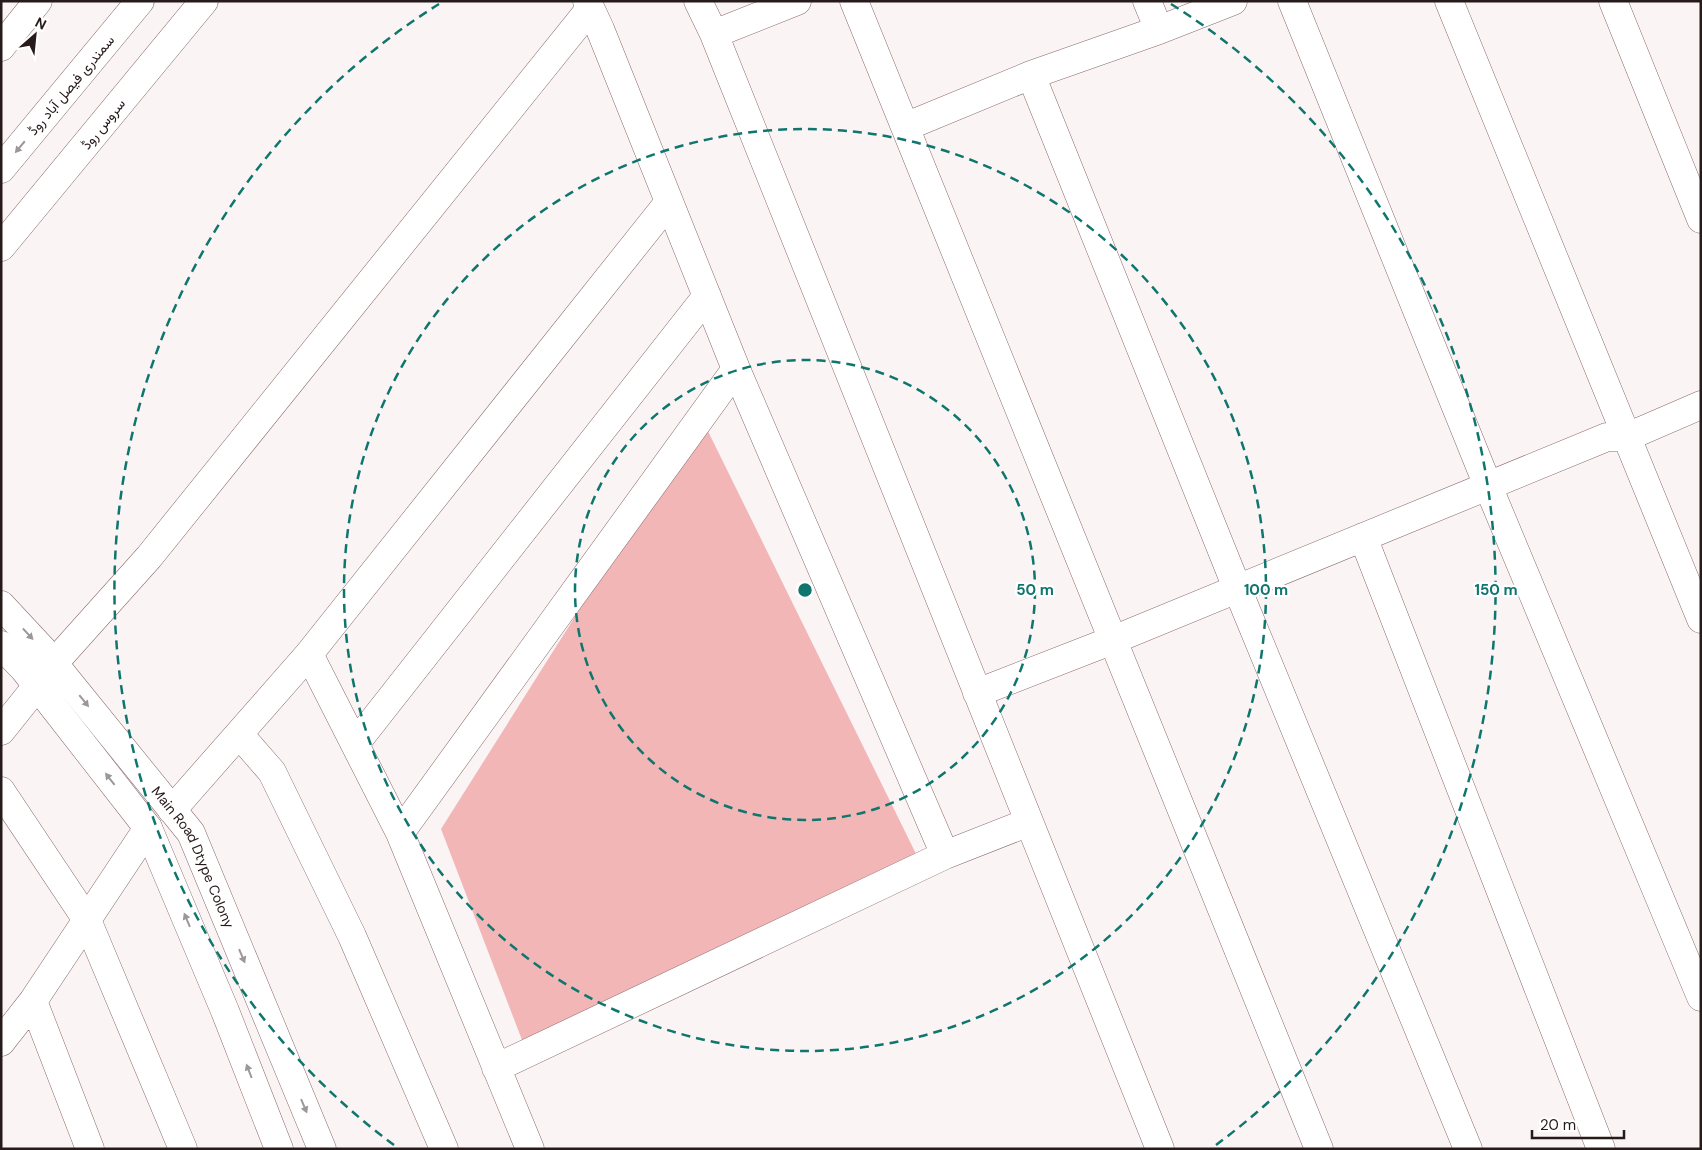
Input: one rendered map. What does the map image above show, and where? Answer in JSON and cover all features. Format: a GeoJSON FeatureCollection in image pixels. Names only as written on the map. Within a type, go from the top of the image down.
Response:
{"type":"FeatureCollection","features":[{"type":"Feature","properties":{"kind":"street"},"geometry":{"type":"LineString","coordinates":[[1,47],[38,1]]}},
{"type":"Feature","properties":{"kind":"street","name":"سمندری فیصل آباد روڈ"},"geometry":{"type":"LineString","coordinates":[[1,169],[140,1]]}},
{"type":"Feature","properties":{"kind":"street","name":"سروس روڈ"},"geometry":{"type":"LineString","coordinates":[[1,247],[204,1]]}},
{"type":"Feature","properties":{"kind":"street"},"geometry":{"type":"LineString","coordinates":[[698,1],[714,34],[1160,1149]]}},
{"type":"Feature","properties":{"kind":"street"},"geometry":{"type":"LineString","coordinates":[[714,34],[797,1]]}},
{"type":"Feature","properties":{"kind":"street"},"geometry":{"type":"LineString","coordinates":[[854,1],[1319,1149]]}},
{"type":"Feature","properties":{"kind":"street"},"geometry":{"type":"LineString","coordinates":[[1147,1],[1159,30]]}},
{"type":"Feature","properties":{"kind":"street"},"geometry":{"type":"LineString","coordinates":[[905,127],[1031,75],[1159,30],[1233,1]]}},
{"type":"Feature","properties":{"kind":"street"},"geometry":{"type":"LineString","coordinates":[[1292,1],[1488,486],[1701,997]]}},
{"type":"Feature","properties":{"kind":"street"},"geometry":{"type":"LineString","coordinates":[[1449,1],[1701,619]]}},
{"type":"Feature","properties":{"kind":"street"},"geometry":{"type":"LineString","coordinates":[[1613,1],[1701,219]]}},
{"type":"Feature","properties":{"kind":"street"},"geometry":{"type":"LineString","coordinates":[[54,663],[149,557],[588,5],[736,369],[945,855]]}},
{"type":"Feature","properties":{"kind":"street"},"geometry":{"type":"LineString","coordinates":[[1031,75],[1238,588],[1468,1149]]}},
{"type":"Feature","properties":{"kind":"street"},"geometry":{"type":"LineString","coordinates":[[172,810],[309,654],[669,202]]}},
{"type":"Feature","properties":{"kind":"street"},"geometry":{"type":"LineString","coordinates":[[355,744],[707,296]]}},
{"type":"Feature","properties":{"kind":"street"},"geometry":{"type":"LineString","coordinates":[[400,832],[736,369]]}},
{"type":"Feature","properties":{"kind":"street"},"geometry":{"type":"LineString","coordinates":[[977,693],[1113,640],[1607,437],[1627,437],[1701,404]]}},
{"type":"Feature","properties":{"kind":"street"},"geometry":{"type":"LineString","coordinates":[[1363,538],[1601,1149]]}},
{"type":"Feature","properties":{"kind":"street","name":"Main Road Dtype Colony"},"geometry":{"type":"LineString","coordinates":[[1,605],[54,663],[191,833],[322,1149]]}},
{"type":"Feature","properties":{"kind":"street","name":"Main Road Dtype Colony"},"geometry":{"type":"LineString","coordinates":[[1,644],[37,686],[148,828],[225,1011],[279,1149]]}},
{"type":"Feature","properties":{"kind":"street"},"geometry":{"type":"LineString","coordinates":[[309,654],[400,832],[530,1149]]}},
{"type":"Feature","properties":{"kind":"street"},"geometry":{"type":"LineString","coordinates":[[1,731],[37,686]]}},
{"type":"Feature","properties":{"kind":"street"},"geometry":{"type":"LineString","coordinates":[[239,734],[272,772],[285,798],[352,936],[444,1149]]}},
{"type":"Feature","properties":{"kind":"street"},"geometry":{"type":"LineString","coordinates":[[1,791],[87,920],[183,1149]]}},
{"type":"Feature","properties":{"kind":"street"},"geometry":{"type":"LineString","coordinates":[[496,1068],[945,855],[1028,822]]}},
{"type":"Feature","properties":{"kind":"street"},"geometry":{"type":"LineString","coordinates":[[1,1042],[33,1001],[148,828]]}},
{"type":"Feature","properties":{"kind":"street"},"geometry":{"type":"LineString","coordinates":[[33,1001],[90,1149]]}},
{"type":"Feature","properties":{"kind":"shaded area"},"geometry":{"type":"Polygon","coordinates":[[[701,417],[922,866],[527,1053],[441,829],[701,417]]]}}]}
